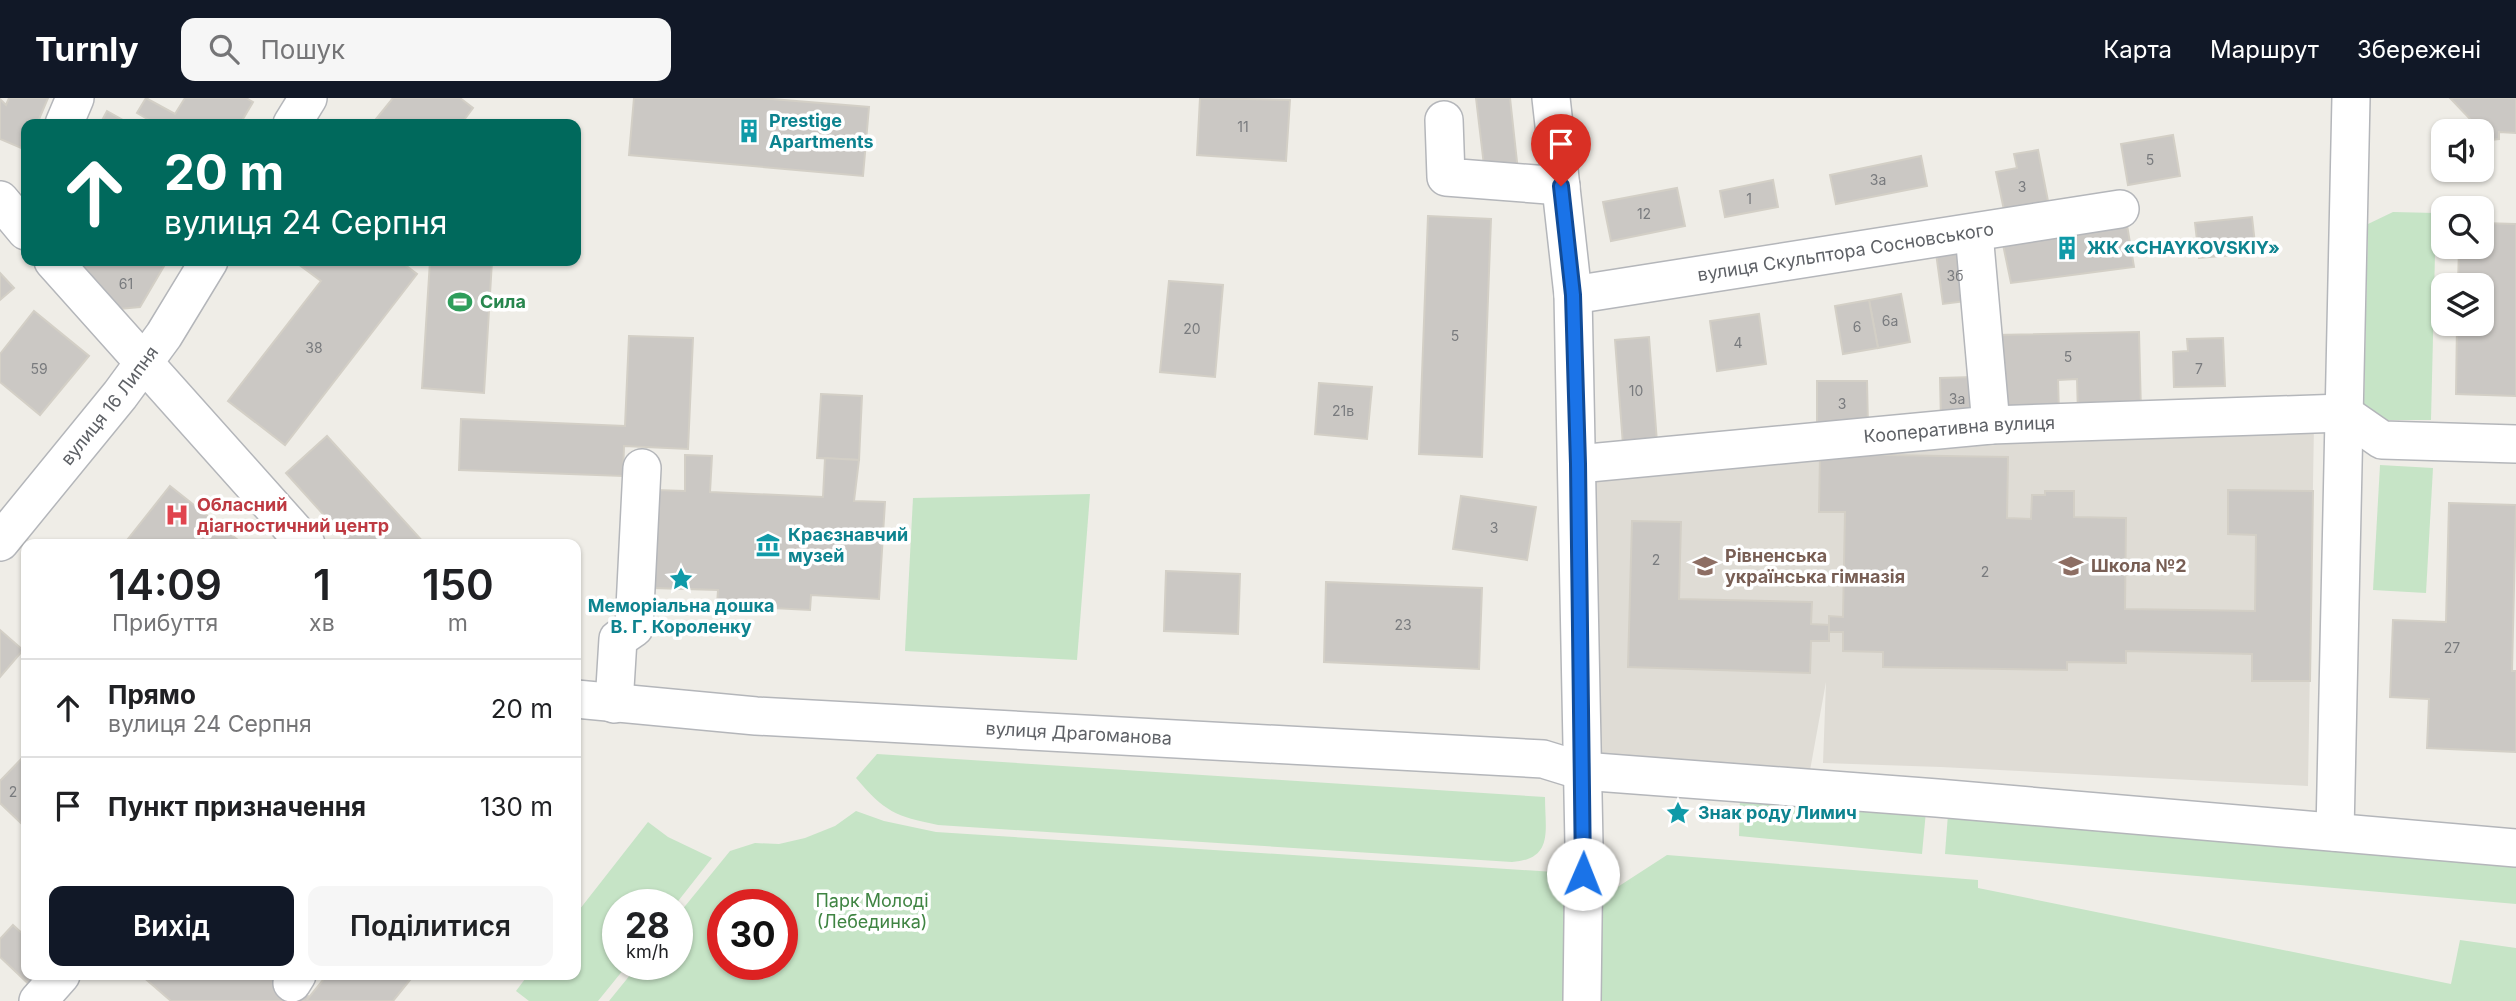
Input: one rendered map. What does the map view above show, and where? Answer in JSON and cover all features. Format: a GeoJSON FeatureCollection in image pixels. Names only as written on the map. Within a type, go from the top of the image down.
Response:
{"type":"FeatureCollection","features":[{"type":"Feature","properties":{"kind":"street"},"geometry":{"type":"LineString","coordinates":[[66,119],[75,98]]}},
{"type":"Feature","properties":{"kind":"street"},"geometry":{"type":"LineString","coordinates":[[295,119],[307,98]]}},
{"type":"Feature","properties":{"kind":"street"},"geometry":{"type":"LineString","coordinates":[[1551,98],[1573,295],[1584,845],[1582,1001]]}},
{"type":"Feature","properties":{"kind":"street"},"geometry":{"type":"LineString","coordinates":[[2335,832],[2351,98]]}},
{"type":"Feature","properties":{"kind":"street"},"geometry":{"type":"LineString","coordinates":[[1444,120],[1446,177],[1561,186]]}},
{"type":"Feature","properties":{"kind":"street"},"geometry":{"type":"LineString","coordinates":[[0,200],[21,223]]}},
{"type":"Feature","properties":{"kind":"street","name":"вулиця Скульптора Сосновського"},"geometry":{"type":"LineString","coordinates":[[1573,295],[2120,209]]}},
{"type":"Feature","properties":{"kind":"street"},"geometry":{"type":"LineString","coordinates":[[1974,233],[1991,425]]}},
{"type":"Feature","properties":{"kind":"street"},"geometry":{"type":"LineString","coordinates":[[57,266],[302,539]]}},
{"type":"Feature","properties":{"kind":"street","name":"вулиця 16 Липня"},"geometry":{"type":"LineString","coordinates":[[0,542],[144,364],[206,266]]}},
{"type":"Feature","properties":{"kind":"street"},"geometry":{"type":"LineString","coordinates":[[2343,413],[2382,440],[2516,444]]}},
{"type":"Feature","properties":{"kind":"street","name":"Кооперативна вулиця"},"geometry":{"type":"LineString","coordinates":[[1578,464],[1991,425],[2343,413]]}},
{"type":"Feature","properties":{"kind":"street"},"geometry":{"type":"LineString","coordinates":[[619,705],[618,639],[634,628],[642,468]]}},
{"type":"Feature","properties":{"kind":"street","name":"вулиця Драгоманова"},"geometry":{"type":"LineString","coordinates":[[581,700],[770,717],[1543,759],[1582,771],[1807,787],[2516,848]]}},
{"type":"Feature","properties":{"kind":"street"},"geometry":{"type":"LineString","coordinates":[[38,1001],[57,980]]}},
{"type":"Feature","properties":{"kind":"shaded area","name":"Школа №2"},"geometry":{"type":"Polygon","coordinates":[[[2314,424],[2308,786],[1823,763],[1826,682],[1807,787],[1582,771],[1578,464],[2314,424]]]}},
{"type":"Feature","properties":{"kind":"green space"},"geometry":{"type":"Polygon","coordinates":[[[2393,212],[2431,213],[2431,259],[2435,259],[2435,273],[2431,273],[2431,420],[2386,420],[2364,404],[2368,224],[2393,212]]]}},
{"type":"Feature","properties":{"kind":"green space"},"geometry":{"type":"Polygon","coordinates":[[[2380,465],[2433,468],[2426,593],[2373,590],[2380,465]]]}},
{"type":"Feature","properties":{"kind":"green space"},"geometry":{"type":"Polygon","coordinates":[[[1090,494],[1077,660],[905,651],[913,498],[1090,494]]]}},
{"type":"Feature","properties":{"kind":"green space"},"geometry":{"type":"Polygon","coordinates":[[[877,754],[1545,797],[1546,832],[1541,849],[1535,855],[1512,862],[938,825],[911,819],[892,811],[856,778],[877,754]]]}},
{"type":"Feature","properties":{"kind":"green space"},"geometry":{"type":"Polygon","coordinates":[[[1740,795],[1926,811],[1922,854],[1739,836],[1740,795]]]}},
{"type":"Feature","properties":{"kind":"green space","name":"Парк Молоді (Лебединка)"},"geometry":{"type":"Polygon","coordinates":[[[856,811],[884,821],[936,832],[1583,874],[1616,888],[1667,855],[1978,880],[1978,888],[2451,984],[2460,940],[2516,948],[2516,1001],[609,1001],[626,980],[693,980],[693,896],[730,851],[755,843],[779,844],[805,838],[835,826],[856,811]]]}},
{"type":"Feature","properties":{"kind":"green space"},"geometry":{"type":"Polygon","coordinates":[[[1948,814],[2516,859],[2516,904],[1945,854],[1948,814]]]}},
{"type":"Feature","properties":{"kind":"green space"},"geometry":{"type":"Polygon","coordinates":[[[648,822],[668,837],[712,858],[688,889],[602,889],[602,980],[615,980],[598,1001],[529,1001],[516,991],[524,980],[581,980],[581,908],[648,822]]]}},
{"type":"Feature","properties":{"kind":"building"},"geometry":{"type":"Polygon","coordinates":[[[9,98],[48,98],[39,119],[21,119],[21,148],[0,139],[0,99],[6,105],[9,98]]]}},
{"type":"Feature","properties":{"kind":"building"},"geometry":{"type":"Polygon","coordinates":[[[146,98],[175,114],[185,98],[246,98],[253,102],[243,119],[147,119],[137,113],[146,98]]]}},
{"type":"Feature","properties":{"kind":"building"},"geometry":{"type":"Polygon","coordinates":[[[393,98],[460,98],[473,108],[465,119],[376,119],[393,98]]]}},
{"type":"Feature","properties":{"kind":"building","name":"Prestige Apartments"},"geometry":{"type":"Polygon","coordinates":[[[634,98],[760,98],[869,107],[863,176],[629,155],[634,98]]]}},
{"type":"Feature","properties":{"kind":"building"},"geometry":{"type":"Polygon","coordinates":[[[1200,98],[1290,100],[1286,161],[1197,155],[1200,98]]]}},
{"type":"Feature","properties":{"kind":"building"},"geometry":{"type":"Polygon","coordinates":[[[1476,98],[1510,98],[1518,171],[1485,174],[1476,98]]]}},
{"type":"Feature","properties":{"kind":"building"},"geometry":{"type":"Polygon","coordinates":[[[2450,98],[2516,98],[2516,133],[2499,132],[2499,139],[2494,140],[2494,119],[2470,119],[2450,98]]]}},
{"type":"Feature","properties":{"kind":"building"},"geometry":{"type":"Polygon","coordinates":[[[107,111],[121,119],[103,119],[107,111]]]}},
{"type":"Feature","properties":{"kind":"building"},"geometry":{"type":"Polygon","coordinates":[[[2173,135],[2180,176],[2128,185],[2121,144],[2173,135]]]}},
{"type":"Feature","properties":{"kind":"building"},"geometry":{"type":"Polygon","coordinates":[[[2038,150],[2048,201],[2004,210],[1996,172],[2017,168],[2014,154],[2038,150]]]}},
{"type":"Feature","properties":{"kind":"building"},"geometry":{"type":"Polygon","coordinates":[[[1921,156],[1927,186],[1836,204],[1830,175],[1921,156]]]}},
{"type":"Feature","properties":{"kind":"building"},"geometry":{"type":"Polygon","coordinates":[[[1773,180],[1778,207],[1725,217],[1720,191],[1773,180]]]}},
{"type":"Feature","properties":{"kind":"building"},"geometry":{"type":"Polygon","coordinates":[[[1677,188],[1685,226],[1611,241],[1603,202],[1677,188]]]}},
{"type":"Feature","properties":{"kind":"building","name":"ЖК «CHAYKOVSKIY»"},"geometry":{"type":"Polygon","coordinates":[[[2125,213],[2134,267],[2011,283],[2000,230],[2125,213]]]}},
{"type":"Feature","properties":{"kind":"building"},"geometry":{"type":"Polygon","coordinates":[[[1428,216],[1491,219],[1482,457],[1419,454],[1428,216]]]}},
{"type":"Feature","properties":{"kind":"building"},"geometry":{"type":"Polygon","coordinates":[[[2252,217],[2256,253],[2199,258],[2195,223],[2252,217]]]}},
{"type":"Feature","properties":{"kind":"building"},"geometry":{"type":"Polygon","coordinates":[[[2494,223],[2516,224],[2516,396],[2456,394],[2457,336],[2494,336],[2494,273],[2458,273],[2459,259],[2494,259],[2494,223]]]}},
{"type":"Feature","properties":{"kind":"building"},"geometry":{"type":"Polygon","coordinates":[[[1968,248],[1975,300],[1943,304],[1936,253],[1968,248]]]}},
{"type":"Feature","properties":{"kind":"building"},"geometry":{"type":"Polygon","coordinates":[[[82,266],[164,266],[140,307],[119,309],[82,266]]]}},
{"type":"Feature","properties":{"kind":"building"},"geometry":{"type":"Polygon","coordinates":[[[301,266],[407,266],[417,274],[285,445],[228,401],[321,281],[301,266]]]}},
{"type":"Feature","properties":{"kind":"building"},"geometry":{"type":"Polygon","coordinates":[[[430,266],[492,266],[484,393],[422,388],[430,266]]]}},
{"type":"Feature","properties":{"kind":"building"},"geometry":{"type":"Polygon","coordinates":[[[0,273],[14,288],[0,300],[0,273]]]}},
{"type":"Feature","properties":{"kind":"building"},"geometry":{"type":"Polygon","coordinates":[[[1169,281],[1223,285],[1215,377],[1160,372],[1169,281]]]}},
{"type":"Feature","properties":{"kind":"building"},"geometry":{"type":"Polygon","coordinates":[[[1901,294],[1910,342],[1878,348],[1869,300],[1901,294]]]}},
{"type":"Feature","properties":{"kind":"building"},"geometry":{"type":"Polygon","coordinates":[[[1869,300],[1878,348],[1843,354],[1835,306],[1869,300]]]}},
{"type":"Feature","properties":{"kind":"building"},"geometry":{"type":"Polygon","coordinates":[[[34,311],[89,356],[40,415],[0,382],[0,354],[34,311]]]}},
{"type":"Feature","properties":{"kind":"building"},"geometry":{"type":"Polygon","coordinates":[[[1759,314],[1766,364],[1717,371],[1710,321],[1759,314]]]}},
{"type":"Feature","properties":{"kind":"building"},"geometry":{"type":"Polygon","coordinates":[[[2139,332],[2141,412],[2078,414],[2077,379],[2058,380],[2059,414],[1998,416],[1996,335],[2139,332]]]}},
{"type":"Feature","properties":{"kind":"building"},"geometry":{"type":"Polygon","coordinates":[[[629,336],[693,338],[688,449],[624,446],[623,476],[459,470],[461,419],[625,426],[629,336]]]}},
{"type":"Feature","properties":{"kind":"building"},"geometry":{"type":"Polygon","coordinates":[[[1649,337],[1657,442],[1623,445],[1615,340],[1649,337]]]}},
{"type":"Feature","properties":{"kind":"building"},"geometry":{"type":"Polygon","coordinates":[[[2223,338],[2225,386],[2174,387],[2173,352],[2188,351],[2187,339],[2223,338]]]}},
{"type":"Feature","properties":{"kind":"building"},"geometry":{"type":"Polygon","coordinates":[[[1973,377],[1973,421],[1941,421],[1940,378],[1973,377]]]}},
{"type":"Feature","properties":{"kind":"building"},"geometry":{"type":"Polygon","coordinates":[[[1817,381],[1867,381],[1868,427],[1817,428],[1817,381]]]}},
{"type":"Feature","properties":{"kind":"building"},"geometry":{"type":"Polygon","coordinates":[[[1319,383],[1372,387],[1367,439],[1315,434],[1319,383]]]}},
{"type":"Feature","properties":{"kind":"building"},"geometry":{"type":"Polygon","coordinates":[[[821,394],[862,396],[859,460],[817,458],[821,394]]]}},
{"type":"Feature","properties":{"kind":"building"},"geometry":{"type":"Polygon","coordinates":[[[327,436],[420,539],[345,539],[286,473],[327,436]]]}},
{"type":"Feature","properties":{"kind":"building"},"geometry":{"type":"Polygon","coordinates":[[[1820,454],[2008,457],[2007,518],[2031,519],[2032,495],[2045,495],[2045,491],[2074,491],[2074,517],[2126,518],[2125,609],[2255,611],[2256,535],[2228,534],[2228,490],[2313,491],[2310,681],[2252,681],[2252,654],[2126,651],[2126,663],[2067,662],[2067,670],[1883,667],[1883,652],[1843,651],[1843,632],[1829,632],[1829,616],[1843,617],[1845,512],[1819,512],[1820,454]]]}},
{"type":"Feature","properties":{"kind":"building","name":"Краєзнавчий музей"},"geometry":{"type":"Polygon","coordinates":[[[685,455],[712,456],[710,492],[823,497],[825,458],[859,460],[854,501],[885,502],[879,599],[811,595],[810,610],[717,605],[718,590],[653,588],[656,490],[685,491],[685,455]]]}},
{"type":"Feature","properties":{"kind":"building","name":"Обласний діагностичний центр"},"geometry":{"type":"Polygon","coordinates":[[[170,486],[237,539],[128,539],[170,486]]]}},
{"type":"Feature","properties":{"kind":"building"},"geometry":{"type":"Polygon","coordinates":[[[1461,496],[1536,507],[1527,560],[1453,549],[1461,496]]]}},
{"type":"Feature","properties":{"kind":"building"},"geometry":{"type":"Polygon","coordinates":[[[2449,503],[2516,505],[2512,671],[2516,671],[2516,752],[2427,748],[2429,699],[2390,697],[2393,620],[2446,622],[2449,503]]]}},
{"type":"Feature","properties":{"kind":"building"},"geometry":{"type":"Polygon","coordinates":[[[1632,521],[1681,522],[1679,599],[1812,602],[1811,624],[1829,625],[1829,641],[1811,641],[1810,673],[1628,667],[1632,521]]]}},
{"type":"Feature","properties":{"kind":"building"},"geometry":{"type":"Polygon","coordinates":[[[1166,571],[1240,574],[1238,634],[1164,631],[1166,571]]]}},
{"type":"Feature","properties":{"kind":"building"},"geometry":{"type":"Polygon","coordinates":[[[1326,582],[1482,588],[1479,669],[1324,662],[1326,582]]]}},
{"type":"Feature","properties":{"kind":"building"},"geometry":{"type":"Polygon","coordinates":[[[0,630],[21,648],[21,652],[0,677],[0,630]]]}},
{"type":"Feature","properties":{"kind":"building"},"geometry":{"type":"Polygon","coordinates":[[[21,759],[21,823],[0,803],[0,781],[21,759]]]}},
{"type":"Feature","properties":{"kind":"building"},"geometry":{"type":"Polygon","coordinates":[[[13,925],[21,932],[21,977],[0,957],[0,939],[13,925]]]}},
{"type":"Feature","properties":{"kind":"building"},"geometry":{"type":"Polygon","coordinates":[[[24,980],[45,980],[35,990],[24,980]]]}},
{"type":"Feature","properties":{"kind":"building"},"geometry":{"type":"Polygon","coordinates":[[[147,980],[288,980],[309,997],[306,1001],[171,1001],[147,980]]]}},
{"type":"Feature","properties":{"kind":"building"},"geometry":{"type":"Polygon","coordinates":[[[323,980],[410,980],[393,1001],[306,1001],[323,980]]]}},
{"type":"Feature","properties":{"kind":"place","name":"Prestige Apartments"},"geometry":{"type":"Point","coordinates":[749,131]}},
{"type":"Feature","properties":{"kind":"place","name":"ЖК «CHAYKOVSKIY»"},"geometry":{"type":"Point","coordinates":[2067,248]}},
{"type":"Feature","properties":{"kind":"place","name":"Сила"},"geometry":{"type":"Point","coordinates":[460,302]}},
{"type":"Feature","properties":{"kind":"place","name":"Обласний діагностичний центр"},"geometry":{"type":"Point","coordinates":[177,515]}},
{"type":"Feature","properties":{"kind":"place","name":"Краєзнавчий музей"},"geometry":{"type":"Point","coordinates":[768,545]}},
{"type":"Feature","properties":{"kind":"place","name":"Рівненська українська гімназія"},"geometry":{"type":"Point","coordinates":[1705,566]}},
{"type":"Feature","properties":{"kind":"place","name":"Школа №2"},"geometry":{"type":"Point","coordinates":[2071,566]}},
{"type":"Feature","properties":{"kind":"place","name":"Меморіальна дошка В. Г. Короленку"},"geometry":{"type":"Point","coordinates":[681,579]}},
{"type":"Feature","properties":{"kind":"place","name":"Знак роду Лимич"},"geometry":{"type":"Point","coordinates":[1678,813]}},
{"type":"Feature","properties":{"kind":"route"},"geometry":{"type":"LineString","coordinates":[[1561,186],[1573,295],[1583,874]]}}]}
